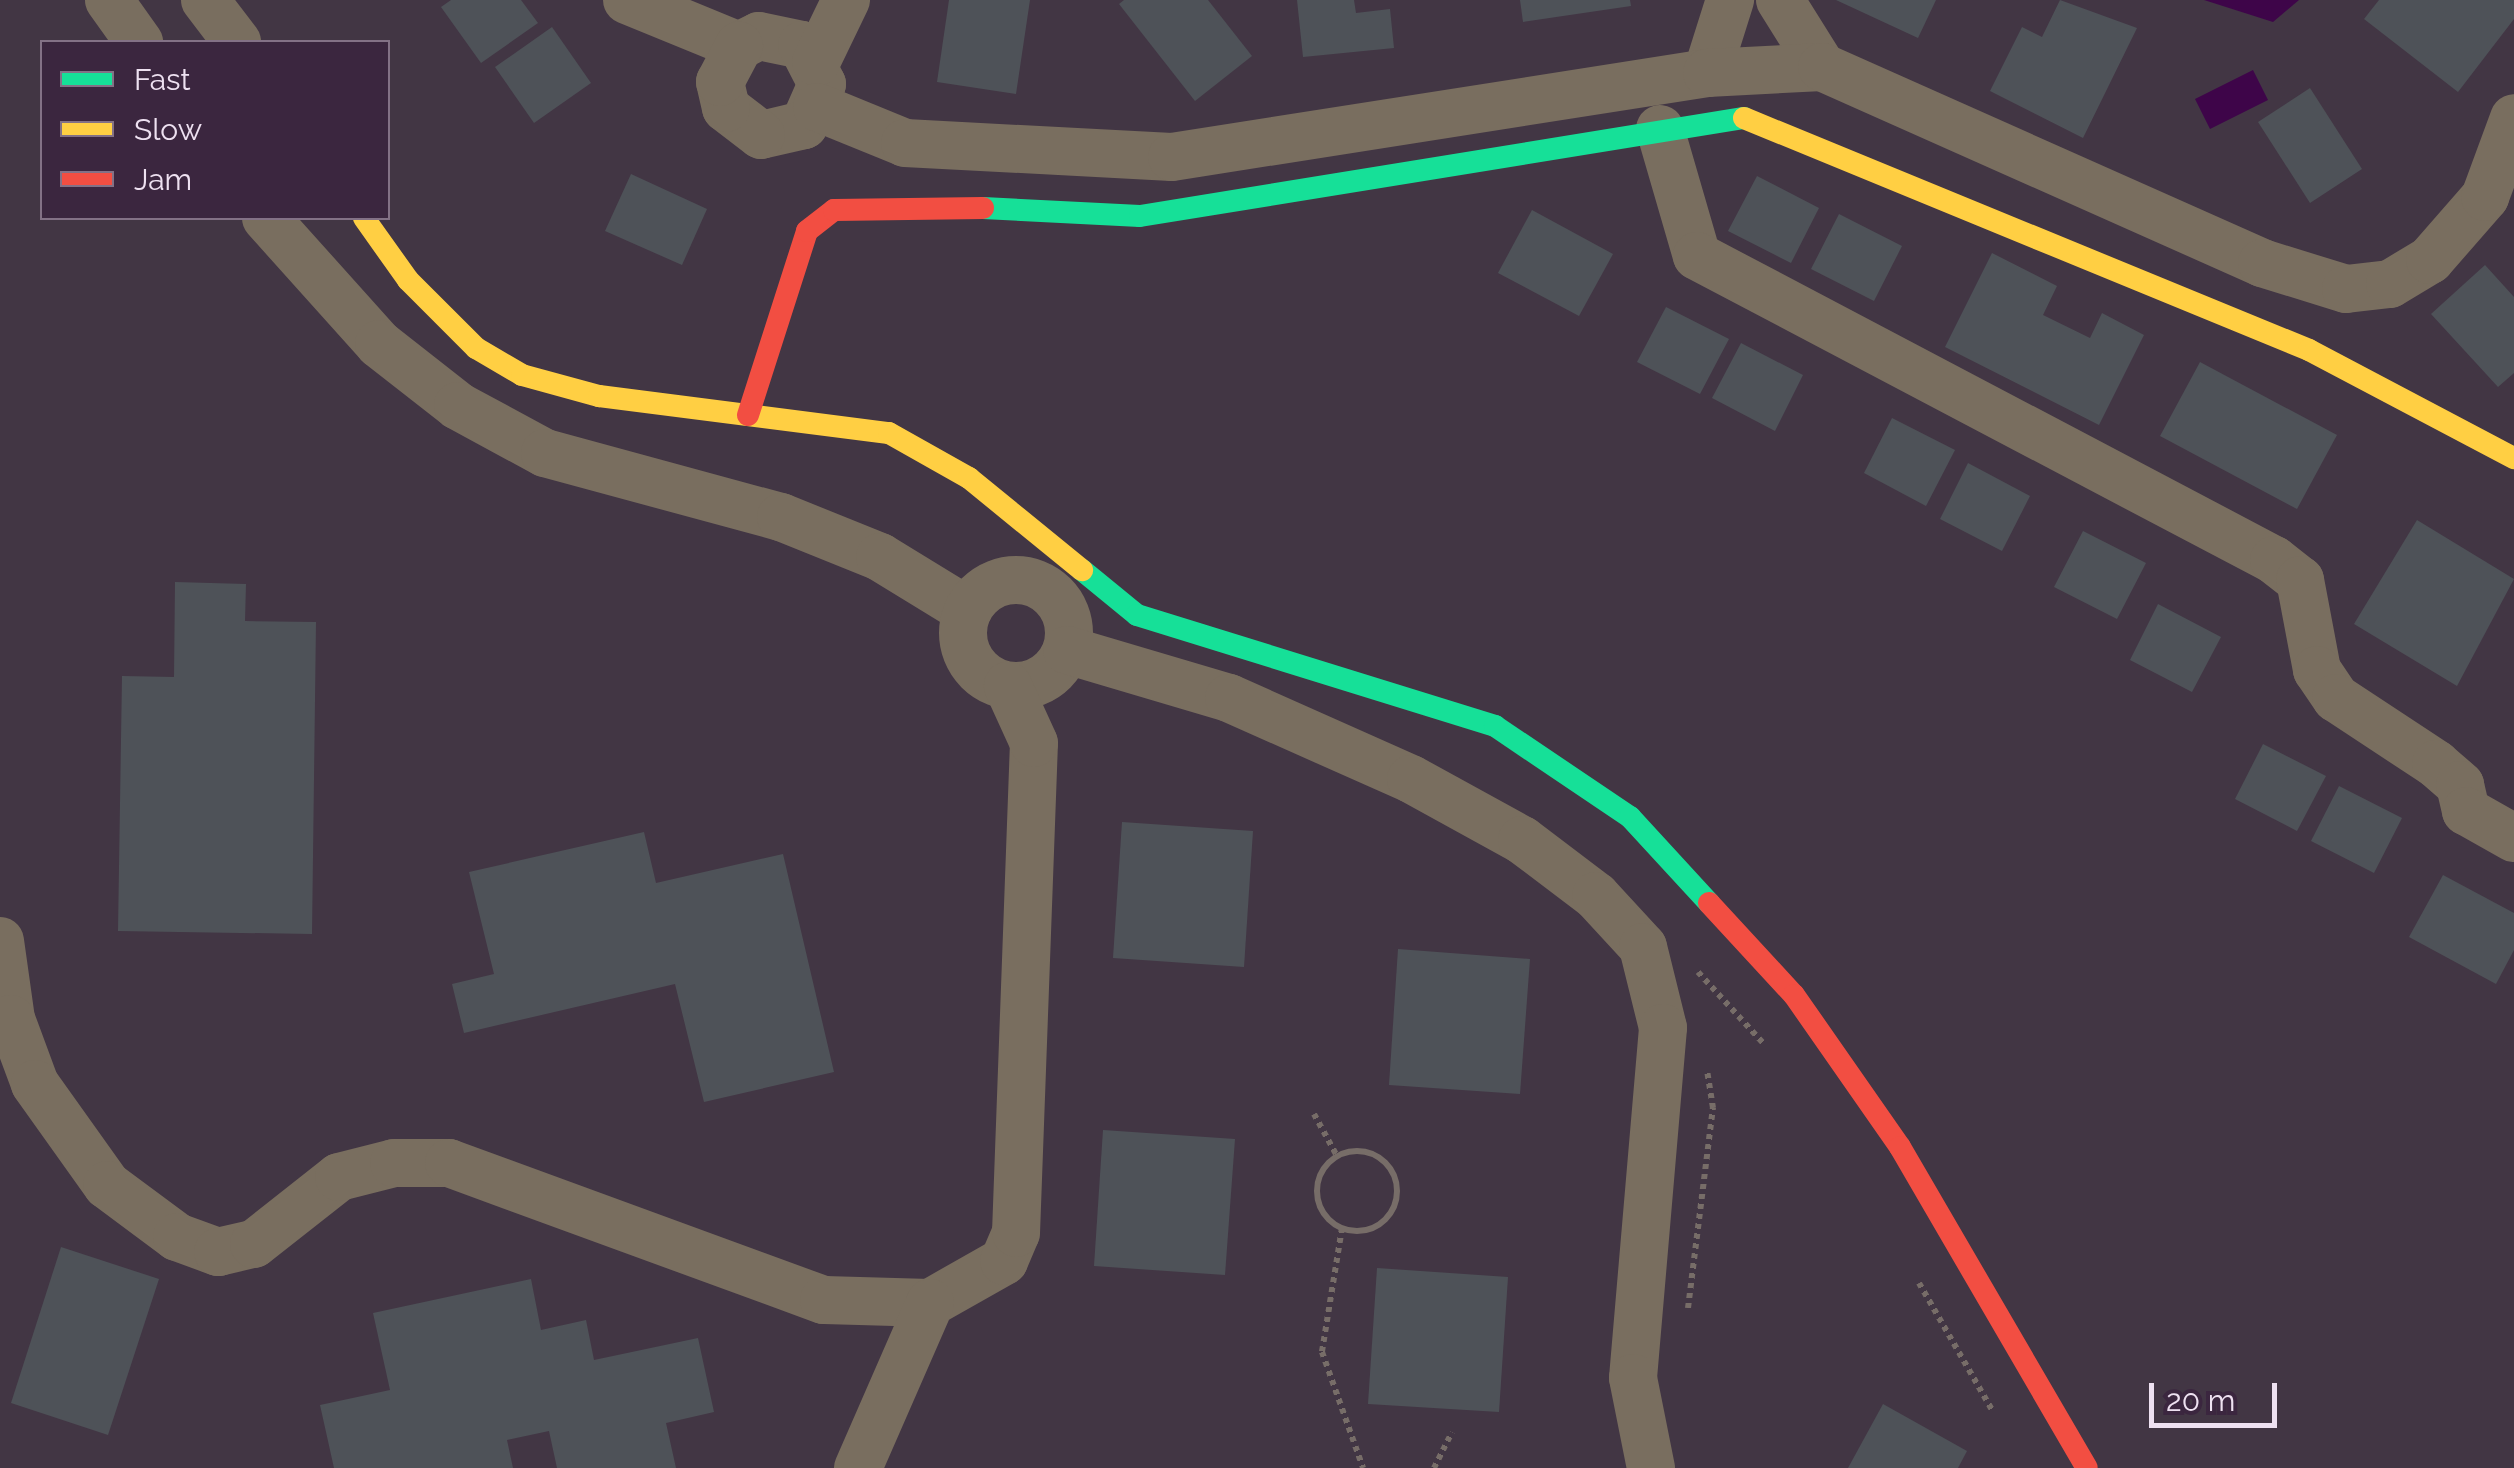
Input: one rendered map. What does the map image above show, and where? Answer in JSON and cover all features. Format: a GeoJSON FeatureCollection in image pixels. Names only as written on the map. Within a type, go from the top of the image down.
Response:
{"type":"FeatureCollection","features":[{"type":"Feature","properties":{"kind":"street"},"geometry":{"type":"LineString","coordinates":[[109,0],[138,40]]}},
{"type":"Feature","properties":{"kind":"street"},"geometry":{"type":"LineString","coordinates":[[205,0],[235,40]]}},
{"type":"Feature","properties":{"kind":"street"},"geometry":{"type":"LineString","coordinates":[[627,0],[760,28],[802,44],[817,84],[905,143],[1172,157],[1707,73],[1822,68],[2262,263],[2346,290],[2390,284],[2430,260],[2500,192],[2514,118]]}},
{"type":"Feature","properties":{"kind":"street"},"geometry":{"type":"LineString","coordinates":[[760,28],[720,82],[740,125],[784,134],[817,84],[846,0]]}},
{"type":"Feature","properties":{"kind":"street"},"geometry":{"type":"LineString","coordinates":[[1707,73],[1730,0]]}},
{"type":"Feature","properties":{"kind":"street"},"geometry":{"type":"LineString","coordinates":[[1780,0],[1822,68]]}},
{"type":"Feature","properties":{"kind":"street"},"geometry":{"type":"LineString","coordinates":[[748,415],[807,231],[834,210],[893,203],[1140,216],[1750,116],[2309,350],[2514,458]]}},
{"type":"Feature","properties":{"kind":"street"},"geometry":{"type":"LineString","coordinates":[[1660,129],[1697,256],[2274,560],[2300,580],[2317,670],[2336,698],[2436,764],[2460,785],[2466,811],[2514,838]]}},
{"type":"Feature","properties":{"kind":"street"},"geometry":{"type":"LineString","coordinates":[[268,220],[379,344],[458,406],[545,454],[798,523],[880,556],[968,612]]}},
{"type":"Feature","properties":{"kind":"street"},"geometry":{"type":"LineString","coordinates":[[365,220],[408,280],[476,348],[522,375],[598,396],[889,433],[969,478],[1136,615],[1495,726],[1630,817],[1805,1010],[1900,1148],[2086,1468]]}},
{"type":"Feature","properties":{"kind":"street"},"geometry":{"type":"LineString","coordinates":[[0,941],[12,1019],[35,1084],[108,1185],[177,1237],[218,1252],[254,1244],[339,1177],[394,1162],[449,1163],[824,1300],[930,1303],[1004,1261],[1016,1233],[1034,743],[1008,686],[970,658],[968,612],[993,585],[1028,581],[1059,601],[1068,650],[1051,675],[1008,686]]}},
{"type":"Feature","properties":{"kind":"street"},"geometry":{"type":"LineString","coordinates":[[1068,650],[1228,698],[1411,779],[1522,840],[1596,896],[1642,947],[1663,1028],[1633,1378],[1651,1468]]}},
{"type":"Feature","properties":{"kind":"street"},"geometry":{"type":"LineString","coordinates":[[858,1468],[930,1303]]}},
{"type":"Feature","properties":{"kind":"path"},"geometry":{"type":"LineString","coordinates":[[1691,962],[1781,1062]]}},
{"type":"Feature","properties":{"kind":"path"},"geometry":{"type":"LineString","coordinates":[[1701,976],[1701,992]]}},
{"type":"Feature","properties":{"kind":"path"},"geometry":{"type":"LineString","coordinates":[[1686,1326],[1713,1108],[1704,1054]]}},
{"type":"Feature","properties":{"kind":"path"},"geometry":{"type":"LineString","coordinates":[[1314,1114],[1337,1156]]}},
{"type":"Feature","properties":{"kind":"path"},"geometry":{"type":"LineString","coordinates":[[1377,1155],[1397,1195],[1382,1222],[1342,1228],[1325,1216],[1316,1186],[1337,1156],[1377,1155]]}},
{"type":"Feature","properties":{"kind":"path"},"geometry":{"type":"LineString","coordinates":[[1342,1228],[1322,1352],[1364,1468]]}},
{"type":"Feature","properties":{"kind":"path"},"geometry":{"type":"LineString","coordinates":[[1915,1273],[1934,1323],[2003,1426]]}},
{"type":"Feature","properties":{"kind":"path"},"geometry":{"type":"LineString","coordinates":[[1434,1468],[1452,1432]]}},
{"type":"Feature","properties":{"kind":"shaded area"},"geometry":{"type":"Polygon","coordinates":[[[2204,0],[2299,0],[2273,22],[2204,0]]]}},
{"type":"Feature","properties":{"kind":"shaded area"},"geometry":{"type":"Polygon","coordinates":[[[2253,70],[2268,100],[2210,129],[2195,99],[2253,70]]]}},
{"type":"Feature","properties":{"kind":"building"},"geometry":{"type":"Polygon","coordinates":[[[451,0],[521,0],[538,23],[481,63],[441,7],[451,0]]]}},
{"type":"Feature","properties":{"kind":"building"},"geometry":{"type":"Polygon","coordinates":[[[949,0],[1030,0],[1016,94],[937,82],[949,0]]]}},
{"type":"Feature","properties":{"kind":"building"},"geometry":{"type":"Polygon","coordinates":[[[1124,0],[1208,0],[1252,56],[1195,101],[1119,4],[1124,0]]]}},
{"type":"Feature","properties":{"kind":"building"},"geometry":{"type":"Polygon","coordinates":[[[1297,0],[1354,0],[1356,13],[1390,9],[1394,48],[1303,57],[1297,0]]]}},
{"type":"Feature","properties":{"kind":"building"},"geometry":{"type":"Polygon","coordinates":[[[1520,0],[1630,0],[1631,6],[1523,22],[1520,0]]]}},
{"type":"Feature","properties":{"kind":"building"},"geometry":{"type":"Polygon","coordinates":[[[1836,0],[1936,0],[1918,38],[1836,0]]]}},
{"type":"Feature","properties":{"kind":"building"},"geometry":{"type":"Polygon","coordinates":[[[2060,0],[2137,28],[2083,138],[1990,91],[2022,27],[2042,37],[2060,0]]]}},
{"type":"Feature","properties":{"kind":"building"},"geometry":{"type":"Polygon","coordinates":[[[2379,0],[2514,0],[2514,19],[2458,92],[2364,19],[2379,0]]]}},
{"type":"Feature","properties":{"kind":"building"},"geometry":{"type":"Polygon","coordinates":[[[552,27],[591,83],[534,123],[495,67],[552,27]]]}},
{"type":"Feature","properties":{"kind":"building"},"geometry":{"type":"Polygon","coordinates":[[[2310,88],[2362,169],[2310,203],[2258,122],[2310,88]]]}},
{"type":"Feature","properties":{"kind":"building"},"geometry":{"type":"Polygon","coordinates":[[[631,174],[707,209],[682,265],[605,231],[631,174]]]}},
{"type":"Feature","properties":{"kind":"building"},"geometry":{"type":"Polygon","coordinates":[[[1757,176],[1819,208],[1791,263],[1728,231],[1757,176]]]}},
{"type":"Feature","properties":{"kind":"building"},"geometry":{"type":"Polygon","coordinates":[[[1532,210],[1613,254],[1579,316],[1498,273],[1532,210]]]}},
{"type":"Feature","properties":{"kind":"building"},"geometry":{"type":"Polygon","coordinates":[[[1839,214],[1902,246],[1874,301],[1811,269],[1839,214]]]}},
{"type":"Feature","properties":{"kind":"building"},"geometry":{"type":"Polygon","coordinates":[[[1992,253],[2057,286],[2043,315],[2090,338],[2102,313],[2144,335],[2099,425],[1945,347],[1992,253]]]}},
{"type":"Feature","properties":{"kind":"building"},"geometry":{"type":"Polygon","coordinates":[[[2485,265],[2514,297],[2514,373],[2498,387],[2431,314],[2485,265]]]}},
{"type":"Feature","properties":{"kind":"building"},"geometry":{"type":"Polygon","coordinates":[[[1666,307],[1729,339],[1700,394],[1637,362],[1666,307]]]}},
{"type":"Feature","properties":{"kind":"building"},"geometry":{"type":"Polygon","coordinates":[[[1741,343],[1803,375],[1775,431],[1712,398],[1741,343]]]}},
{"type":"Feature","properties":{"kind":"building"},"geometry":{"type":"Polygon","coordinates":[[[2200,362],[2337,435],[2297,509],[2160,436],[2200,362]]]}},
{"type":"Feature","properties":{"kind":"building"},"geometry":{"type":"Polygon","coordinates":[[[1892,418],[1955,450],[1926,506],[1864,473],[1892,418]]]}},
{"type":"Feature","properties":{"kind":"building"},"geometry":{"type":"Polygon","coordinates":[[[1968,463],[2030,496],[2002,551],[1940,519],[1968,463]]]}},
{"type":"Feature","properties":{"kind":"building"},"geometry":{"type":"Polygon","coordinates":[[[2417,520],[2514,579],[2457,686],[2354,624],[2417,520]]]}},
{"type":"Feature","properties":{"kind":"building"},"geometry":{"type":"Polygon","coordinates":[[[2083,531],[2146,563],[2117,619],[2054,587],[2083,531]]]}},
{"type":"Feature","properties":{"kind":"building"},"geometry":{"type":"Polygon","coordinates":[[[175,582],[246,584],[245,621],[316,622],[312,934],[118,931],[122,676],[174,677],[175,582]]]}},
{"type":"Feature","properties":{"kind":"building"},"geometry":{"type":"Polygon","coordinates":[[[2158,604],[2221,637],[2192,692],[2130,660],[2158,604]]]}},
{"type":"Feature","properties":{"kind":"building"},"geometry":{"type":"Polygon","coordinates":[[[2263,744],[2326,776],[2297,831],[2235,799],[2263,744]]]}},
{"type":"Feature","properties":{"kind":"building"},"geometry":{"type":"Polygon","coordinates":[[[2339,786],[2402,818],[2374,873],[2311,841],[2339,786]]]}},
{"type":"Feature","properties":{"kind":"building"},"geometry":{"type":"Polygon","coordinates":[[[1122,822],[1253,831],[1244,967],[1113,958],[1122,822]]]}},
{"type":"Feature","properties":{"kind":"building"},"geometry":{"type":"Polygon","coordinates":[[[644,832],[656,883],[783,854],[834,1072],[704,1102],[675,984],[464,1033],[452,984],[494,974],[469,872],[644,832]]]}},
{"type":"Feature","properties":{"kind":"building"},"geometry":{"type":"Polygon","coordinates":[[[2443,875],[2514,913],[2514,950],[2496,984],[2409,937],[2443,875]]]}},
{"type":"Feature","properties":{"kind":"building"},"geometry":{"type":"Polygon","coordinates":[[[1398,949],[1530,959],[1520,1094],[1389,1085],[1398,949]]]}},
{"type":"Feature","properties":{"kind":"building"},"geometry":{"type":"Polygon","coordinates":[[[1103,1130],[1235,1139],[1225,1275],[1094,1266],[1103,1130]]]}},
{"type":"Feature","properties":{"kind":"building"},"geometry":{"type":"Polygon","coordinates":[[[61,1247],[159,1279],[108,1435],[11,1403],[61,1247]]]}},
{"type":"Feature","properties":{"kind":"building"},"geometry":{"type":"Polygon","coordinates":[[[1377,1268],[1508,1277],[1499,1412],[1368,1404],[1377,1268]]]}},
{"type":"Feature","properties":{"kind":"building"},"geometry":{"type":"Polygon","coordinates":[[[531,1279],[541,1330],[586,1320],[594,1360],[698,1338],[714,1412],[666,1423],[676,1468],[557,1468],[549,1431],[507,1440],[513,1468],[334,1468],[320,1405],[390,1390],[373,1313],[531,1279]]]}},
{"type":"Feature","properties":{"kind":"building"},"geometry":{"type":"Polygon","coordinates":[[[1883,1404],[1967,1451],[1958,1468],[1848,1468],[1883,1404]]]}},
{"type":"Feature","properties":{"kind":"traffic: fast"},"geometry":{"type":"LineString","coordinates":[[983,208],[1140,216],[1744,118]]}},
{"type":"Feature","properties":{"kind":"traffic: fast"},"geometry":{"type":"LineString","coordinates":[[1082,570],[1137,615],[1495,726],[1630,817],[1709,903]]}},
{"type":"Feature","properties":{"kind":"traffic: slow"},"geometry":{"type":"LineString","coordinates":[[1744,118],[2309,350],[2514,458]]}},
{"type":"Feature","properties":{"kind":"traffic: slow"},"geometry":{"type":"LineString","coordinates":[[365,220],[408,280],[476,348],[522,375],[599,396],[889,433],[969,478],[1082,570]]}},
{"type":"Feature","properties":{"kind":"traffic: jam"},"geometry":{"type":"LineString","coordinates":[[748,415],[807,231],[834,210],[983,208]]}},
{"type":"Feature","properties":{"kind":"traffic: jam"},"geometry":{"type":"LineString","coordinates":[[1709,903],[1794,995],[1900,1147],[2087,1468]]}}]}
